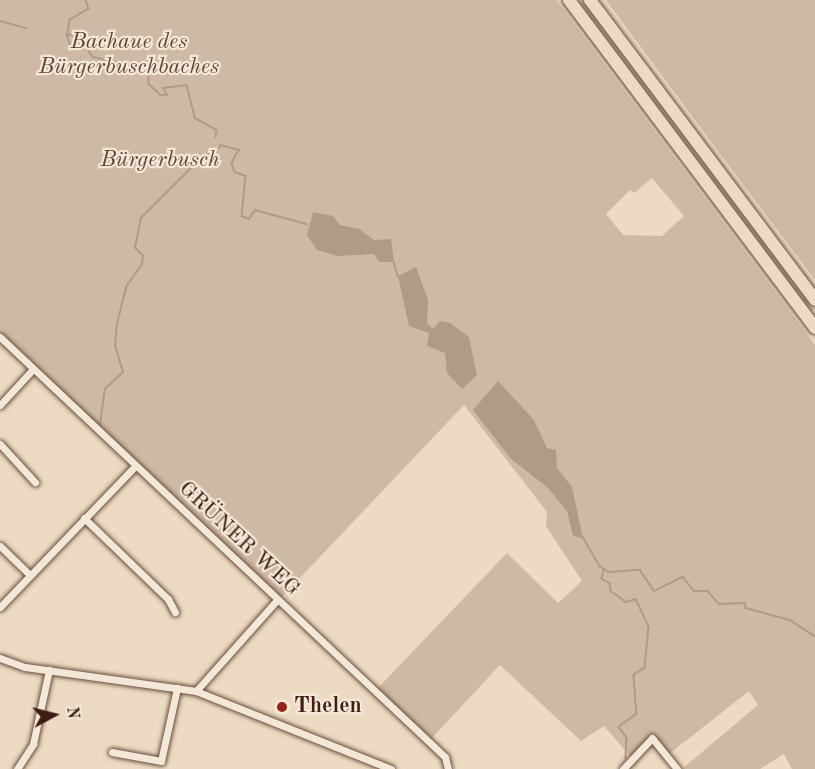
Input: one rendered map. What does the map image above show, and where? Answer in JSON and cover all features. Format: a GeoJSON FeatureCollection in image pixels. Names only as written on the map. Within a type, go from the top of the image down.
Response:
{"type":"FeatureCollection","features":[{"type":"Feature","properties":{"kind":"highway"},"geometry":{"type":"LineString","coordinates":[[569,0],[815,328]]}},
{"type":"Feature","properties":{"kind":"highway"},"geometry":{"type":"LineString","coordinates":[[590,0],[815,300]]}},
{"type":"Feature","properties":{"kind":"street","name":"GRÜNER WEG"},"geometry":{"type":"LineString","coordinates":[[0,337],[444,757],[448,769]]}},
{"type":"Feature","properties":{"kind":"street"},"geometry":{"type":"LineString","coordinates":[[0,405],[33,369]]}},
{"type":"Feature","properties":{"kind":"street"},"geometry":{"type":"LineString","coordinates":[[0,444],[35,482]]}},
{"type":"Feature","properties":{"kind":"street"},"geometry":{"type":"LineString","coordinates":[[0,608],[135,466]]}},
{"type":"Feature","properties":{"kind":"street"},"geometry":{"type":"LineString","coordinates":[[84,518],[168,598],[175,612]]}},
{"type":"Feature","properties":{"kind":"street"},"geometry":{"type":"LineString","coordinates":[[0,546],[30,575]]}},
{"type":"Feature","properties":{"kind":"street"},"geometry":{"type":"LineString","coordinates":[[196,691],[277,600]]}},
{"type":"Feature","properties":{"kind":"street"},"geometry":{"type":"LineString","coordinates":[[0,658],[49,670],[196,691],[391,769]]}},
{"type":"Feature","properties":{"kind":"street"},"geometry":{"type":"LineString","coordinates":[[17,769],[33,744],[49,670]]}},
{"type":"Feature","properties":{"kind":"street"},"geometry":{"type":"LineString","coordinates":[[112,752],[161,761],[177,688]]}},
{"type":"Feature","properties":{"kind":"street"},"geometry":{"type":"LineString","coordinates":[[623,769],[652,738],[676,769]]}},
{"type":"Feature","properties":{"kind":"green space","name":"Bürgerbusch"},"geometry":{"type":"Polygon","coordinates":[[[0,0],[556,0],[815,345],[815,769],[792,769],[784,754],[760,769],[682,769],[758,705],[749,691],[669,754],[654,735],[630,756],[604,726],[581,741],[500,665],[431,739],[376,690],[507,553],[558,603],[582,581],[546,526],[547,512],[464,405],[279,600],[0,334],[0,0]],[[652,178],[634,193],[630,190],[606,214],[623,235],[662,236],[684,216],[652,178]]]}},
{"type":"Feature","properties":{"kind":"green space"},"geometry":{"type":"Polygon","coordinates":[[[606,0],[815,0],[815,280],[709,139],[606,0]]]}},
{"type":"Feature","properties":{"kind":"shaded area"},"geometry":{"type":"Polygon","coordinates":[[[313,212],[333,216],[340,225],[359,229],[374,240],[391,239],[394,262],[379,262],[374,254],[338,256],[317,250],[307,235],[313,212]]]}},
{"type":"Feature","properties":{"kind":"shaded area"},"geometry":{"type":"Polygon","coordinates":[[[416,267],[428,300],[427,323],[433,329],[440,321],[450,323],[469,337],[477,375],[462,389],[447,373],[445,353],[427,346],[429,333],[409,326],[398,276],[416,267]]]}},
{"type":"Feature","properties":{"kind":"shaded area"},"geometry":{"type":"Polygon","coordinates":[[[498,381],[534,420],[547,448],[556,450],[557,468],[572,487],[583,538],[573,536],[567,511],[547,487],[511,459],[473,410],[498,381]]]}},
{"type":"Feature","properties":{"kind":"waterway"},"geometry":{"type":"LineString","coordinates":[[86,0],[89,9],[70,20],[68,34],[81,38],[93,57],[149,69],[149,84],[161,95],[167,95],[163,88],[187,85],[195,118],[217,130],[216,137]]}},
{"type":"Feature","properties":{"kind":"waterway"},"geometry":{"type":"LineString","coordinates":[[0,21],[26,28]]}},
{"type":"Feature","properties":{"kind":"waterway"},"geometry":{"type":"LineString","coordinates":[[67,34],[72,49]]}},
{"type":"Feature","properties":{"kind":"waterway"},"geometry":{"type":"LineString","coordinates":[[220,145],[239,150],[232,163],[235,172],[246,176],[242,216],[249,219],[255,210],[307,224]]}},
{"type":"Feature","properties":{"kind":"waterway"},"geometry":{"type":"LineString","coordinates":[[100,424],[105,389],[123,372],[115,346],[117,324],[126,287],[142,264],[143,256],[135,248],[141,218],[202,157],[221,147]]}},
{"type":"Feature","properties":{"kind":"waterway"},"geometry":{"type":"LineString","coordinates":[[394,262],[398,276]]}},
{"type":"Feature","properties":{"kind":"waterway"},"geometry":{"type":"LineString","coordinates":[[583,537],[600,566],[609,572],[640,570],[654,591],[683,577],[694,591],[708,591],[719,604],[745,603],[746,608],[790,620],[815,636]]}},
{"type":"Feature","properties":{"kind":"waterway"},"geometry":{"type":"LineString","coordinates":[[604,570],[602,579],[610,583],[611,591],[626,602],[636,599],[649,627],[645,668],[634,675],[637,714],[619,727],[627,738],[626,758]]}},
{"type":"Feature","properties":{"kind":"place","name":"Thelen"},"geometry":{"type":"Point","coordinates":[282,707]}},
{"type":"Feature","properties":{"kind":"park label","name":"Bachaue des Bürgerbuschbaches"},"geometry":{"type":"Point","coordinates":[129,54]}}]}
